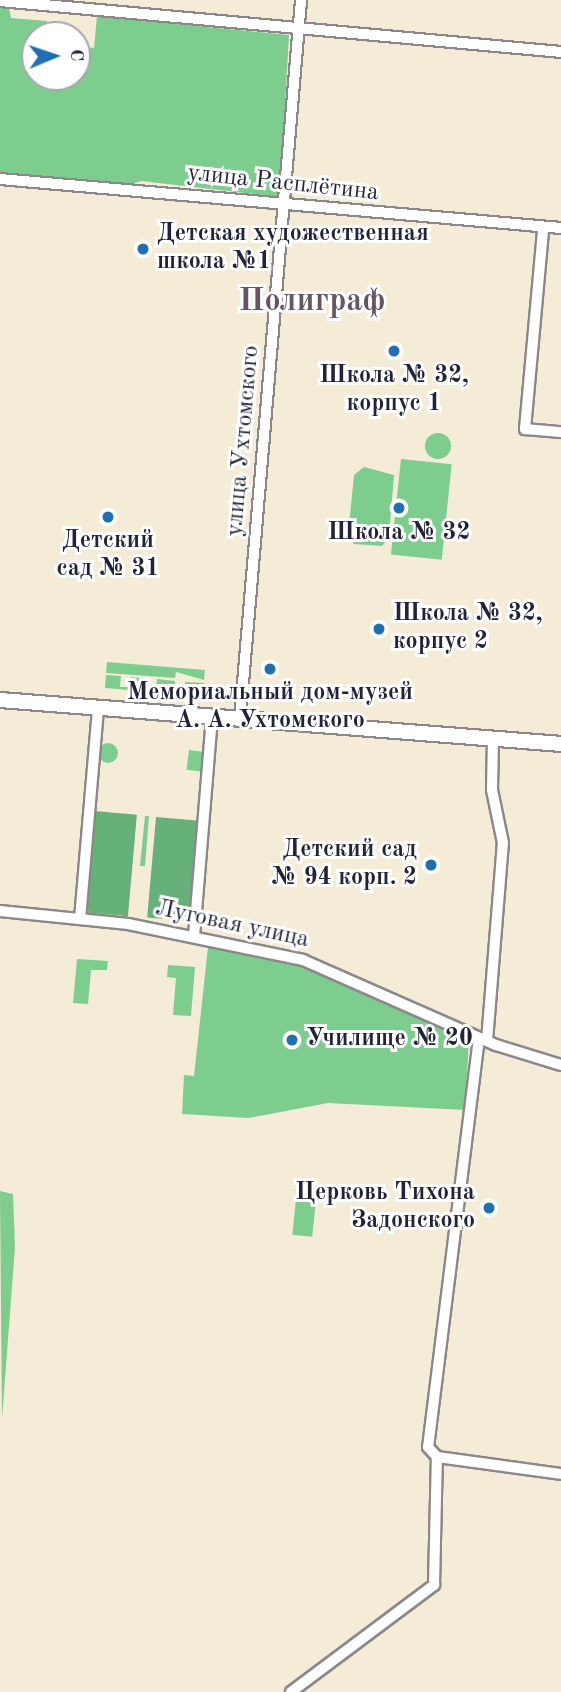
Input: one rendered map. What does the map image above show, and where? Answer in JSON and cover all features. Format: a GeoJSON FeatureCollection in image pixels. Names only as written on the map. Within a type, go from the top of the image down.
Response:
{"type":"FeatureCollection","features":[{"type":"Feature","properties":{"kind":"street","name":"улица Ухтомского"},"geometry":{"type":"LineString","coordinates":[[240,718],[301,0]]}},
{"type":"Feature","properties":{"kind":"street"},"geometry":{"type":"LineString","coordinates":[[0,1],[561,52]]}},
{"type":"Feature","properties":{"kind":"street","name":"улица Расплётина"},"geometry":{"type":"LineString","coordinates":[[0,179],[544,231],[561,228]]}},
{"type":"Feature","properties":{"kind":"street"},"geometry":{"type":"LineString","coordinates":[[544,231],[525,429],[561,432]]}},
{"type":"Feature","properties":{"kind":"street"},"geometry":{"type":"LineString","coordinates":[[0,700],[561,744]]}},
{"type":"Feature","properties":{"kind":"street"},"geometry":{"type":"LineString","coordinates":[[80,919],[97,707]]}},
{"type":"Feature","properties":{"kind":"street"},"geometry":{"type":"LineString","coordinates":[[194,936],[212,716]]}},
{"type":"Feature","properties":{"kind":"street"},"geometry":{"type":"LineString","coordinates":[[493,739],[492,790],[503,843],[483,1040],[428,1447],[437,1457],[561,1474]]}},
{"type":"Feature","properties":{"kind":"street","name":"Луговая улица"},"geometry":{"type":"LineString","coordinates":[[0,911],[80,919],[194,936],[303,960],[483,1040],[561,1065]]}},
{"type":"Feature","properties":{"kind":"street"},"geometry":{"type":"LineString","coordinates":[[291,1692],[434,1585],[437,1457]]}},
{"type":"Feature","properties":{"kind":"green space"},"geometry":{"type":"Polygon","coordinates":[[[0,7],[9,8],[11,18],[47,21],[21,21],[21,91],[91,91],[91,48],[94,48],[97,16],[289,35],[280,197],[141,181],[131,185],[0,175],[0,7]]]}},
{"type":"Feature","properties":{"kind":"green space"},"geometry":{"type":"Polygon","coordinates":[[[438,433],[447,437],[451,446],[447,455],[438,459],[429,455],[425,446],[429,437],[438,433]]]}},
{"type":"Feature","properties":{"kind":"green space"},"geometry":{"type":"Polygon","coordinates":[[[401,459],[452,464],[442,560],[391,554],[401,459]]]}},
{"type":"Feature","properties":{"kind":"green space"},"geometry":{"type":"Polygon","coordinates":[[[364,467],[394,475],[389,537],[382,546],[354,544],[348,536],[354,475],[364,467]]]}},
{"type":"Feature","properties":{"kind":"green space"},"geometry":{"type":"Polygon","coordinates":[[[107,662],[205,670],[204,680],[176,672],[175,678],[106,673],[107,662]]]}},
{"type":"Feature","properties":{"kind":"green space"},"geometry":{"type":"Polygon","coordinates":[[[106,675],[121,676],[120,687],[130,687],[131,677],[141,678],[141,688],[156,689],[157,679],[175,681],[175,690],[184,691],[185,682],[204,683],[203,696],[105,688],[106,675]]]}},
{"type":"Feature","properties":{"kind":"green space"},"geometry":{"type":"Polygon","coordinates":[[[108,743],[115,746],[118,753],[115,760],[108,763],[101,760],[98,753],[101,746],[108,743]]]}},
{"type":"Feature","properties":{"kind":"green space"},"geometry":{"type":"Polygon","coordinates":[[[189,750],[205,752],[202,772],[187,770],[189,750]]]}},
{"type":"Feature","properties":{"kind":"green space"},"geometry":{"type":"Polygon","coordinates":[[[95,811],[137,815],[128,916],[86,913],[95,811]]]}},
{"type":"Feature","properties":{"kind":"green space"},"geometry":{"type":"Polygon","coordinates":[[[145,816],[149,816],[145,866],[140,866],[145,816]]]}},
{"type":"Feature","properties":{"kind":"green space"},"geometry":{"type":"Polygon","coordinates":[[[156,817],[199,821],[190,921],[147,918],[156,817]]]}},
{"type":"Feature","properties":{"kind":"green space"},"geometry":{"type":"Polygon","coordinates":[[[208,947],[301,965],[469,1039],[465,1110],[328,1103],[248,1118],[182,1114],[184,1075],[194,1076],[208,947]]]}},
{"type":"Feature","properties":{"kind":"green space"},"geometry":{"type":"Polygon","coordinates":[[[77,959],[108,961],[107,970],[91,970],[88,1004],[73,1003],[77,959]]]}},
{"type":"Feature","properties":{"kind":"green space"},"geometry":{"type":"Polygon","coordinates":[[[168,965],[195,967],[191,1016],[173,1015],[176,978],[167,977],[168,965]]]}},
{"type":"Feature","properties":{"kind":"green space"},"geometry":{"type":"Polygon","coordinates":[[[297,1190],[317,1192],[312,1237],[292,1235],[297,1190]]]}},
{"type":"Feature","properties":{"kind":"green space"},"geometry":{"type":"Polygon","coordinates":[[[0,1191],[13,1194],[15,1247],[2,1419],[0,1191]]]}},
{"type":"Feature","properties":{"kind":"place","name":"Детская художественная школа №1"},"geometry":{"type":"Point","coordinates":[143,249]}},
{"type":"Feature","properties":{"kind":"place","name":"Школа № 32, корпус 1"},"geometry":{"type":"Point","coordinates":[394,351]}},
{"type":"Feature","properties":{"kind":"place","name":"Школа № 32"},"geometry":{"type":"Point","coordinates":[399,508]}},
{"type":"Feature","properties":{"kind":"place","name":"Детский сад № 31"},"geometry":{"type":"Point","coordinates":[108,517]}},
{"type":"Feature","properties":{"kind":"place","name":"Школа № 32, корпус 2"},"geometry":{"type":"Point","coordinates":[379,629]}},
{"type":"Feature","properties":{"kind":"place","name":"Мемориальный дом-музей А. А. Ухтомского"},"geometry":{"type":"Point","coordinates":[270,669]}},
{"type":"Feature","properties":{"kind":"place","name":"Детский сад № 94 корп. 2"},"geometry":{"type":"Point","coordinates":[431,865]}},
{"type":"Feature","properties":{"kind":"place","name":"Училище № 20"},"geometry":{"type":"Point","coordinates":[292,1040]}},
{"type":"Feature","properties":{"kind":"place","name":"Церковь Тихона Задонского"},"geometry":{"type":"Point","coordinates":[489,1208]}},
{"type":"Feature","properties":{"kind":"district","name":"Полиграф"},"geometry":{"type":"Point","coordinates":[312,302]}}]}
